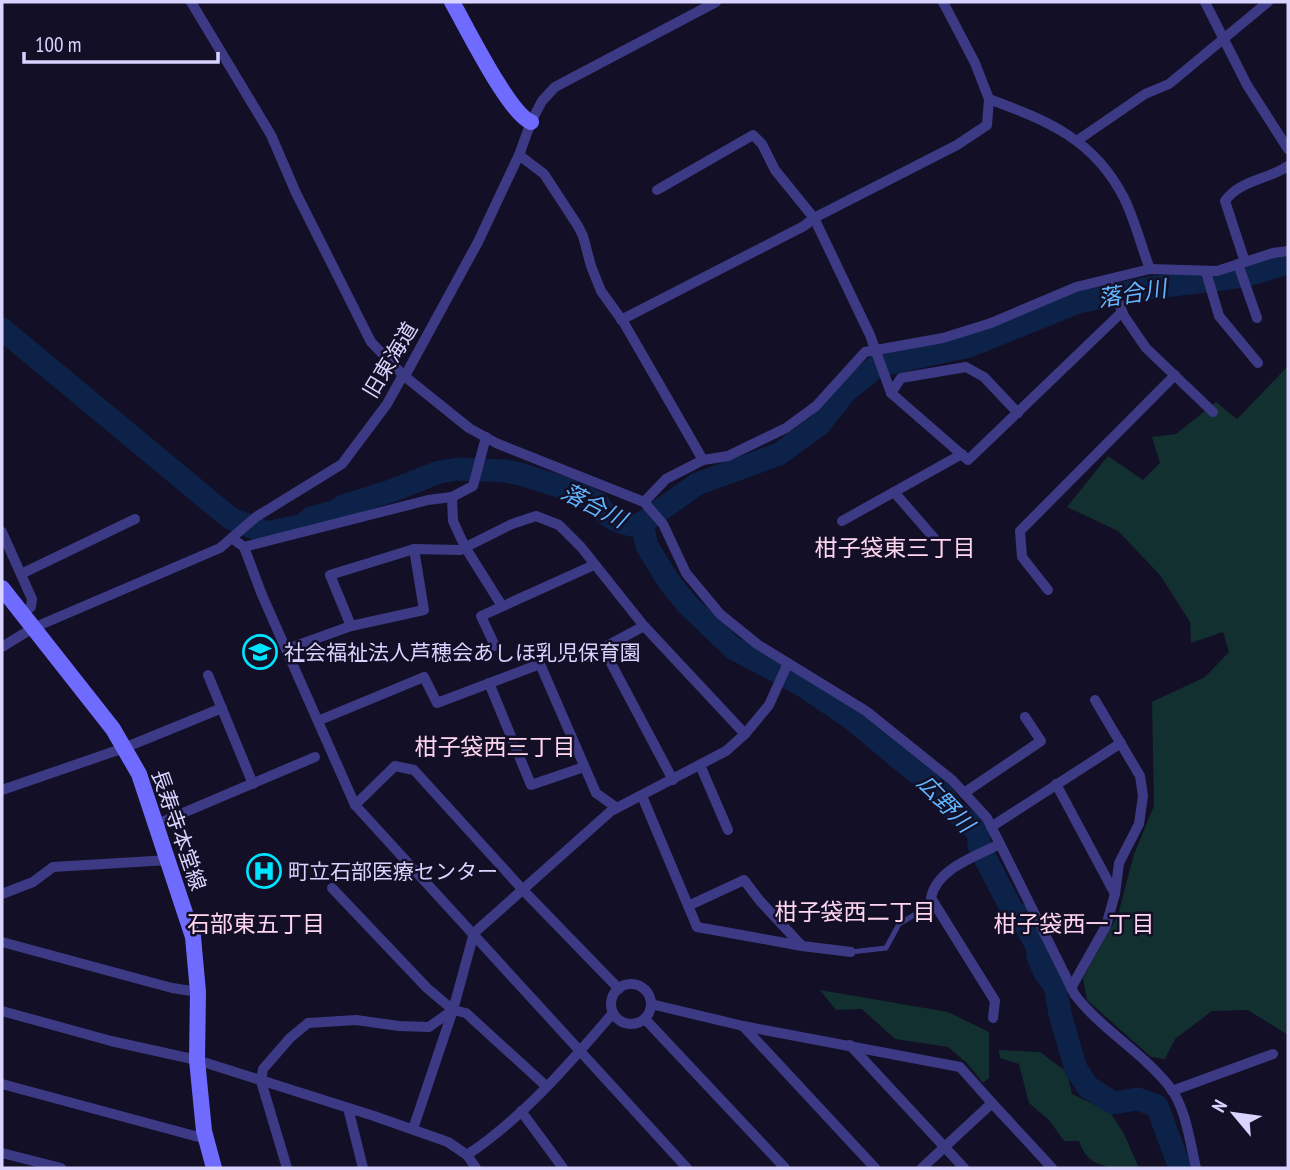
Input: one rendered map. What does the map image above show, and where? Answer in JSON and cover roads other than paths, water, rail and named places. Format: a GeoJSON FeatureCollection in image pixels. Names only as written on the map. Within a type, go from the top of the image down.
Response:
{"type":"FeatureCollection","features":[{"type":"Feature","properties":{"kind":"main road"},"geometry":{"type":"LineString","coordinates":[[452,2],[506,97],[524,119],[531,122]]}},
{"type":"Feature","properties":{"kind":"main road","name":"長寿寺本堂線"},"geometry":{"type":"LineString","coordinates":[[2,588],[113,729],[139,774],[193,937],[198,992],[197,1060],[206,1139],[214,1168]]}},
{"type":"Feature","properties":{"kind":"street"},"geometry":{"type":"LineString","coordinates":[[191,2],[271,135],[296,193],[371,342],[403,375],[469,428],[644,502],[663,524],[686,573],[720,614],[757,644],[866,711],[952,780],[986,818],[1072,988],[1088,1013],[1150,1066],[1172,1091],[1181,1111],[1196,1168]]}},
{"type":"Feature","properties":{"kind":"street","name":"旧東海道"},"geometry":{"type":"LineString","coordinates":[[2,647],[33,628],[220,548],[256,517],[342,464],[406,374],[478,242],[542,101],[555,87],[716,2]]}},
{"type":"Feature","properties":{"kind":"street"},"geometry":{"type":"LineString","coordinates":[[1205,2],[1247,85],[1288,149]]}},
{"type":"Feature","properties":{"kind":"street"},"geometry":{"type":"LineString","coordinates":[[1078,140],[1145,94],[1169,84],[1268,2]]}},
{"type":"Feature","properties":{"kind":"street"},"geometry":{"type":"LineString","coordinates":[[621,320],[957,145],[986,125],[989,99],[948,3]]}},
{"type":"Feature","properties":{"kind":"street"},"geometry":{"type":"LineString","coordinates":[[989,99],[1043,120],[1078,140],[1106,169],[1124,199],[1150,269]]}},
{"type":"Feature","properties":{"kind":"street"},"geometry":{"type":"LineString","coordinates":[[657,190],[753,135],[762,144],[775,170],[814,218],[870,335],[891,393],[968,460],[1122,312]]}},
{"type":"Feature","properties":{"kind":"street"},"geometry":{"type":"LineString","coordinates":[[519,155],[544,174],[578,226],[601,291],[621,320],[703,460]]}},
{"type":"Feature","properties":{"kind":"street"},"geometry":{"type":"LineString","coordinates":[[1258,318],[1244,283],[1225,201],[1234,189],[1276,174],[1288,166]]}},
{"type":"Feature","properties":{"kind":"street"},"geometry":{"type":"LineString","coordinates":[[644,502],[666,479],[703,460],[728,456],[786,428],[816,406],[865,352],[943,338],[991,323],[1076,287],[1150,269],[1208,278],[1217,271],[1241,266],[1273,253],[1288,251]]}},
{"type":"Feature","properties":{"kind":"street"},"geometry":{"type":"LineString","coordinates":[[1208,278],[1219,316],[1258,363]]}},
{"type":"Feature","properties":{"kind":"street"},"geometry":{"type":"LineString","coordinates":[[1109,280],[1122,312],[1146,348],[1213,412]]}},
{"type":"Feature","properties":{"kind":"street"},"geometry":{"type":"LineString","coordinates":[[891,393],[901,378],[966,367],[984,377],[1017,413]]}},
{"type":"Feature","properties":{"kind":"street"},"geometry":{"type":"LineString","coordinates":[[1048,590],[1022,557],[1020,531],[1175,375]]}},
{"type":"Feature","properties":{"kind":"street"},"geometry":{"type":"LineString","coordinates":[[244,547],[428,500],[452,497],[473,486],[486,437]]}},
{"type":"Feature","properties":{"kind":"street"},"geometry":{"type":"LineString","coordinates":[[842,521],[962,454]]}},
{"type":"Feature","properties":{"kind":"street"},"geometry":{"type":"LineString","coordinates":[[894,492],[934,538]]}},
{"type":"Feature","properties":{"kind":"street"},"geometry":{"type":"LineString","coordinates":[[452,497],[453,521],[465,547],[502,606]]}},
{"type":"Feature","properties":{"kind":"street"},"geometry":{"type":"LineString","coordinates":[[351,626],[330,575],[414,549],[460,550],[512,524],[537,516],[559,525],[644,626],[745,734]]}},
{"type":"Feature","properties":{"kind":"street"},"geometry":{"type":"LineString","coordinates":[[21,574],[135,519]]}},
{"type":"Feature","properties":{"kind":"street"},"geometry":{"type":"LineString","coordinates":[[2,532],[33,599],[31,607],[21,613]]}},
{"type":"Feature","properties":{"kind":"street"},"geometry":{"type":"LineString","coordinates":[[236,536],[244,547],[355,805],[687,1168]]}},
{"type":"Feature","properties":{"kind":"street"},"geometry":{"type":"LineString","coordinates":[[287,649],[351,626],[424,610],[414,549]]}},
{"type":"Feature","properties":{"kind":"street"},"geometry":{"type":"LineString","coordinates":[[495,646],[481,616],[594,565]]}},
{"type":"Feature","properties":{"kind":"street"},"geometry":{"type":"LineString","coordinates":[[644,626],[603,648],[673,780]]}},
{"type":"Feature","properties":{"kind":"street"},"geometry":{"type":"LineString","coordinates":[[413,1129],[453,1010],[474,933],[617,808],[726,751],[745,734],[769,705],[788,663]]}},
{"type":"Feature","properties":{"kind":"street"},"geometry":{"type":"LineString","coordinates":[[320,720],[424,677],[437,703],[540,664],[596,793],[617,808]]}},
{"type":"Feature","properties":{"kind":"street"},"geometry":{"type":"LineString","coordinates":[[208,675],[253,784]]}},
{"type":"Feature","properties":{"kind":"street"},"geometry":{"type":"LineString","coordinates":[[489,683],[531,785],[584,767]]}},
{"type":"Feature","properties":{"kind":"street"},"geometry":{"type":"LineString","coordinates":[[1072,988],[1106,926],[1115,894],[1118,863],[1139,824],[1143,796],[1140,776],[1095,700]]}},
{"type":"Feature","properties":{"kind":"street"},"geometry":{"type":"LineString","coordinates":[[2,790],[124,748],[222,708]]}},
{"type":"Feature","properties":{"kind":"street"},"geometry":{"type":"LineString","coordinates":[[964,793],[1041,741],[1025,717]]}},
{"type":"Feature","properties":{"kind":"street"},"geometry":{"type":"LineString","coordinates":[[991,827],[1121,743]]}},
{"type":"Feature","properties":{"kind":"street"},"geometry":{"type":"LineString","coordinates":[[157,824],[315,757]]}},
{"type":"Feature","properties":{"kind":"street"},"geometry":{"type":"LineString","coordinates":[[700,765],[727,830]]}},
{"type":"Feature","properties":{"kind":"street"},"geometry":{"type":"LineString","coordinates":[[355,805],[395,766],[414,770],[523,890],[619,989]]}},
{"type":"Feature","properties":{"kind":"street"},"geometry":{"type":"LineString","coordinates":[[1056,784],[1115,894]]}},
{"type":"Feature","properties":{"kind":"street"},"geometry":{"type":"LineString","coordinates":[[642,796],[696,927],[851,952]]}},
{"type":"Feature","properties":{"kind":"street"},"geometry":{"type":"LineString","coordinates":[[993,1018],[995,1001],[931,898],[933,887],[951,869],[1000,844]]}},
{"type":"Feature","properties":{"kind":"street"},"geometry":{"type":"LineString","coordinates":[[2,894],[33,882],[53,867],[169,860]]}},
{"type":"Feature","properties":{"kind":"street"},"geometry":{"type":"LineString","coordinates":[[688,906],[744,880],[802,946]]}},
{"type":"Feature","properties":{"kind":"street"},"geometry":{"type":"LineString","coordinates":[[332,888],[427,988],[453,1010],[466,1013],[546,1086]]}},
{"type":"Feature","properties":{"kind":"street"},"geometry":{"type":"LineString","coordinates":[[2,942],[172,988],[198,992]]}},
{"type":"Feature","properties":{"kind":"street"},"geometry":{"type":"LineString","coordinates":[[631,985],[643,988],[650,998],[651,1004],[645,1018],[640,1022],[628,1024],[617,1018],[612,1000],[619,989],[631,985]]}},
{"type":"Feature","properties":{"kind":"street"},"geometry":{"type":"LineString","coordinates":[[651,1004],[743,1026],[960,1067],[1052,1168]]}},
{"type":"Feature","properties":{"kind":"street"},"geometry":{"type":"LineString","coordinates":[[287,1168],[261,1081],[263,1069],[290,1038],[308,1023],[356,1020],[429,1027],[453,1010]]}},
{"type":"Feature","properties":{"kind":"street"},"geometry":{"type":"LineString","coordinates":[[2,1011],[197,1060],[413,1129],[448,1142],[467,1155],[476,1168]]}},
{"type":"Feature","properties":{"kind":"street"},"geometry":{"type":"LineString","coordinates":[[467,1155],[521,1111],[581,1051],[614,1013]]}},
{"type":"Feature","properties":{"kind":"street"},"geometry":{"type":"LineString","coordinates":[[645,1018],[785,1168]]}},
{"type":"Feature","properties":{"kind":"street"},"geometry":{"type":"LineString","coordinates":[[743,1026],[875,1168]]}},
{"type":"Feature","properties":{"kind":"street"},"geometry":{"type":"LineString","coordinates":[[850,1045],[964,1168]]}},
{"type":"Feature","properties":{"kind":"street"},"geometry":{"type":"LineString","coordinates":[[1172,1091],[1273,1054]]}},
{"type":"Feature","properties":{"kind":"street"},"geometry":{"type":"LineString","coordinates":[[2,1084],[206,1139]]}},
{"type":"Feature","properties":{"kind":"street"},"geometry":{"type":"LineString","coordinates":[[922,1168],[992,1103]]}},
{"type":"Feature","properties":{"kind":"street"},"geometry":{"type":"LineString","coordinates":[[348,1108],[363,1168]]}},
{"type":"Feature","properties":{"kind":"street"},"geometry":{"type":"LineString","coordinates":[[521,1111],[563,1168]]}},
{"type":"Feature","properties":{"kind":"street"},"geometry":{"type":"LineString","coordinates":[[2,1153],[61,1168]]}},
{"type":"Feature","properties":{"kind":"lane"},"geometry":{"type":"LineString","coordinates":[[851,952],[886,947],[899,924],[934,903]]}},
{"type":"Feature","properties":{"kind":"waterway","name":"落合川"},"geometry":{"type":"LineString","coordinates":[[2,329],[230,518],[267,533],[303,525],[311,518],[336,511],[343,506],[439,472],[459,469],[506,471],[568,489],[598,503],[605,513],[615,519],[638,526],[697,484],[779,454],[820,424],[845,392],[877,366],[969,346],[1078,302],[1149,288],[1244,276],[1288,263]]}},
{"type":"Feature","properties":{"kind":"waterway","name":"広野川"},"geometry":{"type":"LineString","coordinates":[[638,526],[644,532],[647,546],[669,582],[687,604],[733,648],[804,686],[852,719],[940,792],[955,812],[970,823],[979,835],[979,846],[1013,912],[1020,915],[1038,948],[1038,957],[1046,974],[1055,986],[1076,1069],[1088,1087],[1113,1103],[1138,1099],[1157,1106],[1180,1168]]}},
{"type":"Feature","properties":{"kind":"place","name":"社会福祉法人芦穂会あしほ乳児保育園"},"geometry":{"type":"Point","coordinates":[260,652]}},
{"type":"Feature","properties":{"kind":"place","name":"町立石部医療センター"},"geometry":{"type":"Point","coordinates":[264,871]}},
{"type":"Feature","properties":{"kind":"district","name":"柑子袋東三丁目"},"geometry":{"type":"Point","coordinates":[895,547]}},
{"type":"Feature","properties":{"kind":"district","name":"柑子袋西三丁目"},"geometry":{"type":"Point","coordinates":[495,746]}},
{"type":"Feature","properties":{"kind":"district","name":"柑子袋西二丁目"},"geometry":{"type":"Point","coordinates":[855,911]}},
{"type":"Feature","properties":{"kind":"district","name":"石部東五丁目"},"geometry":{"type":"Point","coordinates":[256,923]}},
{"type":"Feature","properties":{"kind":"district","name":"柑子袋西一丁目"},"geometry":{"type":"Point","coordinates":[1074,923]}}]}
